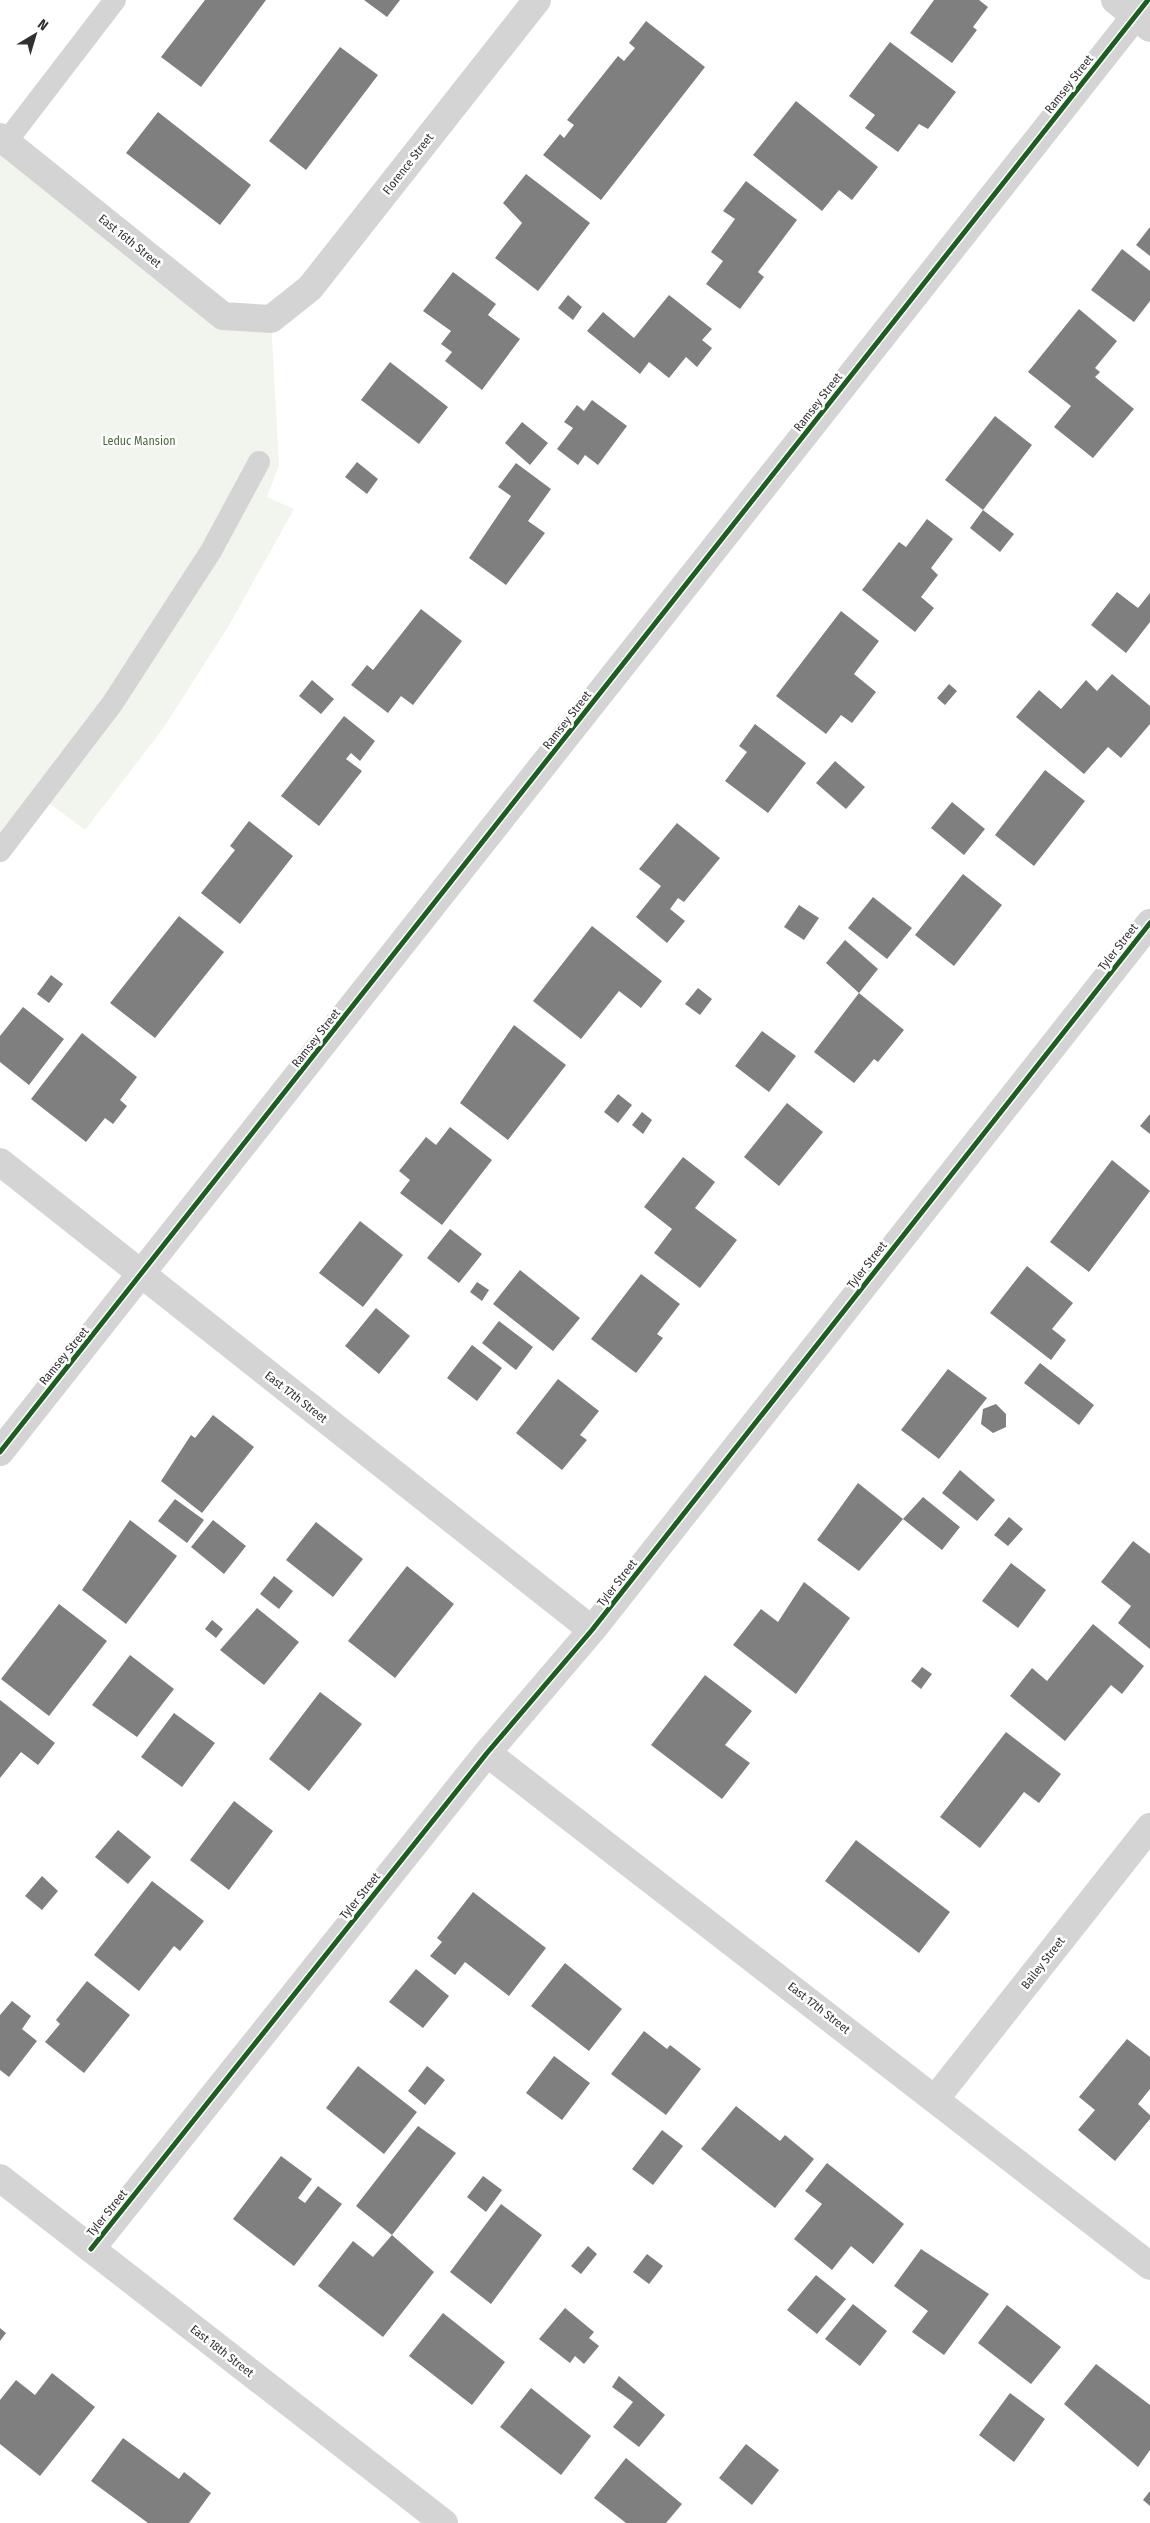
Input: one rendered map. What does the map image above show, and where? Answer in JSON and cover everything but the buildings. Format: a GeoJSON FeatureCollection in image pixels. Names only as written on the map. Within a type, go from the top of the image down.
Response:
{"type":"FeatureCollection","features":[{"type":"Feature","properties":{"kind":"street","name":"Florence Street"},"geometry":{"type":"LineString","coordinates":[[271,319],[310,288],[537,0]]}},
{"type":"Feature","properties":{"kind":"street","name":"Ramsey Street"},"geometry":{"type":"LineString","coordinates":[[0,1452],[141,1276],[1137,11]]}},
{"type":"Feature","properties":{"kind":"street","name":"East 16th Street"},"geometry":{"type":"LineString","coordinates":[[3,140],[223,316],[271,319]]}},
{"type":"Feature","properties":{"kind":"street","name":"Tyler Street"},"geometry":{"type":"LineString","coordinates":[[91,2249],[487,1753],[592,1630],[1150,923]]}},
{"type":"Feature","properties":{"kind":"street","name":"East 17th Street"},"geometry":{"type":"LineString","coordinates":[[0,1162],[141,1276],[592,1630]]}},
{"type":"Feature","properties":{"kind":"street","name":"East 17th Street"},"geometry":{"type":"LineString","coordinates":[[487,1753],[936,2098],[1150,2266]]}},
{"type":"Feature","properties":{"kind":"street","name":"Bailey Street"},"geometry":{"type":"LineString","coordinates":[[936,2098],[1150,1827]]}},
{"type":"Feature","properties":{"kind":"street","name":"East 18th Street"},"geometry":{"type":"LineString","coordinates":[[0,2178],[444,2523]]}},
{"type":"Feature","properties":{"kind":"lane"},"geometry":{"type":"LineString","coordinates":[[3,140],[115,0]]}},
{"type":"Feature","properties":{"kind":"lane"},"geometry":{"type":"LineString","coordinates":[[0,851],[112,704],[210,551],[259,462]]}},
{"type":"Feature","properties":{"kind":"green space","name":"Leduc Mansion"},"geometry":{"type":"Polygon","coordinates":[[[0,137],[223,316],[271,319],[279,465],[267,497],[294,509],[228,627],[162,730],[85,830],[42,798],[0,851],[0,137]]]}},
{"type":"Feature","properties":{"kind":"cycle path"},"geometry":{"type":"LineString","coordinates":[[0,1452],[1148,0]]}},
{"type":"Feature","properties":{"kind":"cycle path"},"geometry":{"type":"LineString","coordinates":[[91,2249],[487,1753],[592,1630],[1150,923]]}}]}
